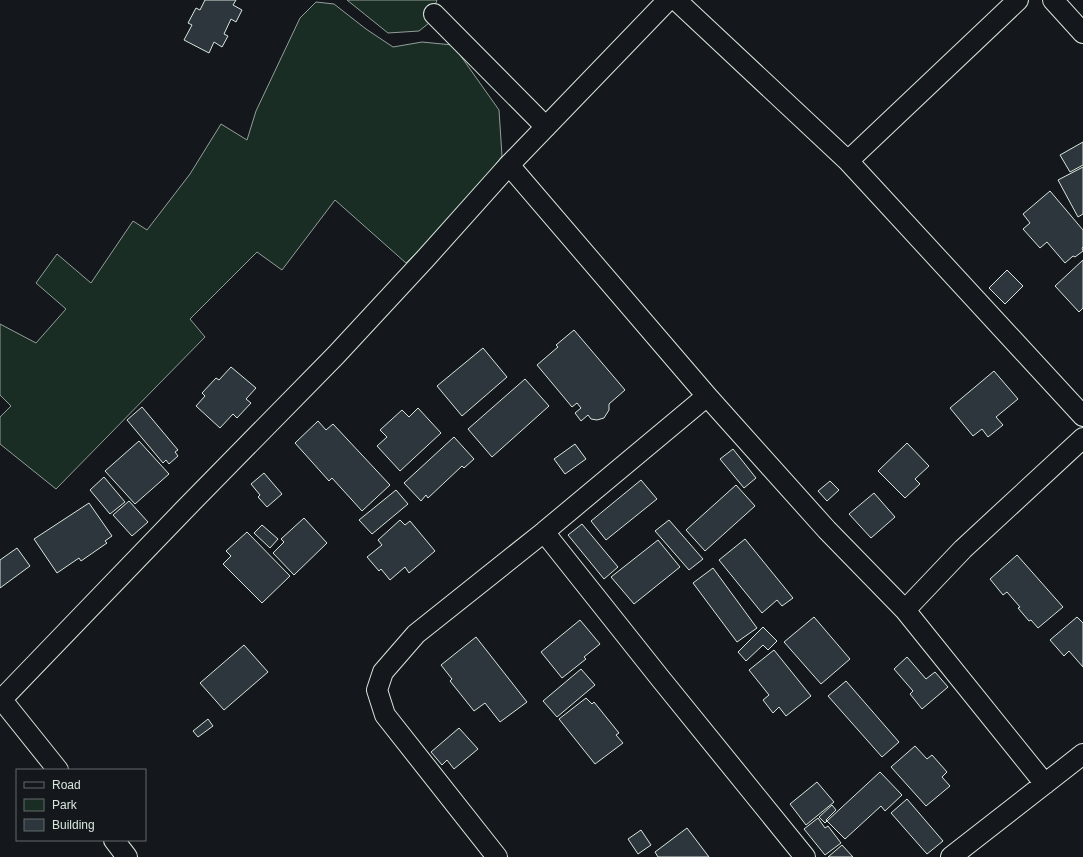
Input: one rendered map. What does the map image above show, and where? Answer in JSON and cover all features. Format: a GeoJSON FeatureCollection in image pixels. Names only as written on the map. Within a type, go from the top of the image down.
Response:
{"type":"FeatureCollection","features":[{"type":"Feature","properties":{"kind":"street"},"geometry":{"type":"LineString","coordinates":[[57,769],[1,701],[184,510],[336,355],[426,259],[509,165],[668,0]]}},
{"type":"Feature","properties":{"kind":"street"},"geometry":{"type":"LineString","coordinates":[[676,0],[848,161],[1083,416]]}},
{"type":"Feature","properties":{"kind":"street"},"geometry":{"type":"LineString","coordinates":[[848,161],[1018,0]]}},
{"type":"Feature","properties":{"kind":"street"},"geometry":{"type":"LineString","coordinates":[[1053,0],[1083,33]]}},
{"type":"Feature","properties":{"kind":"street"},"geometry":{"type":"LineString","coordinates":[[434,14],[546,127]]}},
{"type":"Feature","properties":{"kind":"street"},"geometry":{"type":"LineString","coordinates":[[509,165],[707,396],[826,530],[905,610],[1045,784]]}},
{"type":"Feature","properties":{"kind":"street"},"geometry":{"type":"LineString","coordinates":[[497,857],[385,715],[377,690],[383,672],[416,634],[544,532],[707,396]]}},
{"type":"Feature","properties":{"kind":"street"},"geometry":{"type":"LineString","coordinates":[[905,610],[963,549],[1083,438]]}},
{"type":"Feature","properties":{"kind":"street"},"geometry":{"type":"LineString","coordinates":[[544,532],[804,857]]}},
{"type":"Feature","properties":{"kind":"street"},"geometry":{"type":"LineString","coordinates":[[951,857],[1083,754]]}},
{"type":"Feature","properties":{"kind":"street"},"geometry":{"type":"LineString","coordinates":[[115,841],[127,857]]}},
{"type":"Feature","properties":{"kind":"green space"},"geometry":{"type":"Polygon","coordinates":[[[347,0],[437,0],[429,23],[419,31],[388,33],[347,0]]]}},
{"type":"Feature","properties":{"kind":"green space"},"geometry":{"type":"Polygon","coordinates":[[[316,2],[334,4],[366,29],[393,47],[422,42],[453,45],[499,110],[502,156],[460,210],[406,263],[335,200],[282,270],[257,252],[190,319],[205,337],[56,489],[0,444],[0,417],[11,406],[0,395],[0,324],[36,343],[66,309],[36,283],[57,254],[91,283],[133,221],[147,230],[190,174],[221,124],[247,140],[256,111],[300,18],[316,2]]]}},
{"type":"Feature","properties":{"kind":"building"},"geometry":{"type":"Polygon","coordinates":[[[205,0],[236,0],[233,5],[242,10],[236,22],[231,19],[224,34],[228,36],[222,47],[214,42],[209,53],[184,40],[192,25],[188,23],[196,8],[200,10],[205,0]]]}},
{"type":"Feature","properties":{"kind":"building"},"geometry":{"type":"Polygon","coordinates":[[[1083,142],[1083,165],[1070,172],[1060,155],[1083,142]]]}},
{"type":"Feature","properties":{"kind":"building"},"geometry":{"type":"Polygon","coordinates":[[[1083,167],[1083,214],[1078,217],[1058,180],[1083,167]]]}},
{"type":"Feature","properties":{"kind":"building"},"geometry":{"type":"Polygon","coordinates":[[[1050,191],[1083,230],[1083,251],[1075,257],[1073,256],[1065,263],[1047,242],[1040,248],[1023,229],[1030,223],[1023,214],[1050,191]]]}},
{"type":"Feature","properties":{"kind":"building"},"geometry":{"type":"Polygon","coordinates":[[[1083,260],[1083,308],[1079,312],[1055,286],[1083,260]]]}},
{"type":"Feature","properties":{"kind":"building"},"geometry":{"type":"Polygon","coordinates":[[[1007,270],[1023,286],[1005,304],[989,288],[1007,270]]]}},
{"type":"Feature","properties":{"kind":"building"},"geometry":{"type":"Polygon","coordinates":[[[574,330],[625,390],[609,404],[609,410],[604,418],[597,420],[591,419],[588,415],[581,421],[575,413],[581,408],[577,403],[572,407],[537,365],[558,347],[556,345],[574,330]]]}},
{"type":"Feature","properties":{"kind":"building"},"geometry":{"type":"Polygon","coordinates":[[[483,348],[507,377],[462,416],[437,386],[483,348]]]}},
{"type":"Feature","properties":{"kind":"building"},"geometry":{"type":"Polygon","coordinates":[[[231,367],[256,388],[246,399],[251,403],[237,418],[233,414],[220,428],[196,406],[205,396],[202,393],[216,378],[219,380],[231,367]]]}},
{"type":"Feature","properties":{"kind":"building"},"geometry":{"type":"Polygon","coordinates":[[[994,371],[1018,399],[996,417],[1003,425],[988,437],[982,429],[973,436],[950,408],[994,371]]]}},
{"type":"Feature","properties":{"kind":"building"},"geometry":{"type":"Polygon","coordinates":[[[525,379],[549,406],[492,457],[468,429],[525,379]]]}},
{"type":"Feature","properties":{"kind":"building"},"geometry":{"type":"Polygon","coordinates":[[[142,407],[178,450],[175,452],[178,456],[169,464],[166,460],[163,463],[127,420],[142,407]]]}},
{"type":"Feature","properties":{"kind":"building"},"geometry":{"type":"Polygon","coordinates":[[[418,408],[441,433],[400,471],[377,446],[387,437],[380,430],[402,410],[409,417],[418,408]]]}},
{"type":"Feature","properties":{"kind":"building"},"geometry":{"type":"Polygon","coordinates":[[[318,421],[326,430],[333,424],[390,485],[362,511],[332,478],[329,481],[295,443],[318,421]]]}},
{"type":"Feature","properties":{"kind":"building"},"geometry":{"type":"Polygon","coordinates":[[[454,437],[474,459],[464,468],[462,466],[428,498],[426,495],[421,501],[404,483],[454,437]]]}},
{"type":"Feature","properties":{"kind":"building"},"geometry":{"type":"Polygon","coordinates":[[[139,441],[169,474],[135,504],[105,471],[139,441]]]}},
{"type":"Feature","properties":{"kind":"building"},"geometry":{"type":"Polygon","coordinates":[[[907,443],[929,466],[915,479],[920,484],[905,498],[878,471],[907,443]]]}},
{"type":"Feature","properties":{"kind":"building"},"geometry":{"type":"Polygon","coordinates":[[[575,444],[586,459],[565,474],[554,459],[575,444]]]}},
{"type":"Feature","properties":{"kind":"building"},"geometry":{"type":"Polygon","coordinates":[[[733,449],[756,478],[744,488],[720,459],[733,449]]]}},
{"type":"Feature","properties":{"kind":"building"},"geometry":{"type":"Polygon","coordinates":[[[264,473],[282,494],[267,507],[258,497],[260,495],[251,484],[264,473]]]}},
{"type":"Feature","properties":{"kind":"building"},"geometry":{"type":"Polygon","coordinates":[[[104,477],[125,502],[110,514],[90,490],[104,477]]]}},
{"type":"Feature","properties":{"kind":"building"},"geometry":{"type":"Polygon","coordinates":[[[641,480],[657,499],[606,540],[591,521],[641,480]]]}},
{"type":"Feature","properties":{"kind":"building"},"geometry":{"type":"Polygon","coordinates":[[[830,481],[839,490],[827,501],[818,491],[830,481]]]}},
{"type":"Feature","properties":{"kind":"building"},"geometry":{"type":"Polygon","coordinates":[[[736,485],[755,506],[705,551],[686,530],[736,485]]]}},
{"type":"Feature","properties":{"kind":"building"},"geometry":{"type":"Polygon","coordinates":[[[396,490],[408,504],[372,534],[359,520],[396,490]]]}},
{"type":"Feature","properties":{"kind":"building"},"geometry":{"type":"Polygon","coordinates":[[[874,493],[895,517],[871,538],[849,514],[874,493]]]}},
{"type":"Feature","properties":{"kind":"building"},"geometry":{"type":"Polygon","coordinates":[[[129,501],[148,522],[132,536],[113,515],[129,501]]]}},
{"type":"Feature","properties":{"kind":"building"},"geometry":{"type":"Polygon","coordinates":[[[89,503],[112,536],[105,541],[107,543],[81,561],[79,558],[57,573],[34,539],[89,503]]]}},
{"type":"Feature","properties":{"kind":"building"},"geometry":{"type":"Polygon","coordinates":[[[304,518],[327,543],[294,575],[273,553],[284,542],[281,539],[304,518]]]}},
{"type":"Feature","properties":{"kind":"building"},"geometry":{"type":"Polygon","coordinates":[[[400,520],[405,525],[410,521],[435,551],[409,573],[405,567],[390,580],[381,569],[379,571],[367,557],[382,545],[378,540],[400,520]]]}},
{"type":"Feature","properties":{"kind":"building"},"geometry":{"type":"Polygon","coordinates":[[[669,520],[703,559],[689,570],[655,531],[669,520]]]}},
{"type":"Feature","properties":{"kind":"building"},"geometry":{"type":"Polygon","coordinates":[[[582,524],[618,567],[604,579],[568,535],[582,524]]]}},
{"type":"Feature","properties":{"kind":"building"},"geometry":{"type":"Polygon","coordinates":[[[262,525],[278,539],[270,548],[254,533],[262,525]]]}},
{"type":"Feature","properties":{"kind":"building"},"geometry":{"type":"Polygon","coordinates":[[[247,532],[290,576],[262,603],[223,564],[231,556],[226,551],[247,532]]]}},
{"type":"Feature","properties":{"kind":"building"},"geometry":{"type":"Polygon","coordinates":[[[745,539],[793,598],[782,606],[777,600],[762,613],[719,560],[745,539]]]}},
{"type":"Feature","properties":{"kind":"building"},"geometry":{"type":"Polygon","coordinates":[[[658,540],[680,567],[634,604],[611,577],[658,540]]]}},
{"type":"Feature","properties":{"kind":"building"},"geometry":{"type":"Polygon","coordinates":[[[17,548],[30,566],[0,588],[0,560],[17,548]]]}},
{"type":"Feature","properties":{"kind":"building"},"geometry":{"type":"Polygon","coordinates":[[[1017,555],[1063,607],[1038,628],[1031,620],[1029,621],[1018,608],[1020,607],[1007,592],[1003,595],[990,579],[1017,555]]]}},
{"type":"Feature","properties":{"kind":"building"},"geometry":{"type":"Polygon","coordinates":[[[713,568],[757,628],[737,642],[693,583],[713,568]]]}},
{"type":"Feature","properties":{"kind":"building"},"geometry":{"type":"Polygon","coordinates":[[[814,617],[850,659],[821,684],[784,642],[814,617]]]}},
{"type":"Feature","properties":{"kind":"building"},"geometry":{"type":"Polygon","coordinates":[[[1077,617],[1083,623],[1083,667],[1069,651],[1064,656],[1050,640],[1077,617]]]}},
{"type":"Feature","properties":{"kind":"building"},"geometry":{"type":"Polygon","coordinates":[[[580,620],[600,644],[584,657],[586,659],[562,678],[541,652],[580,620]]]}},
{"type":"Feature","properties":{"kind":"building"},"geometry":{"type":"Polygon","coordinates":[[[763,627],[777,641],[768,650],[763,645],[746,661],[738,652],[763,627]]]}},
{"type":"Feature","properties":{"kind":"building"},"geometry":{"type":"Polygon","coordinates":[[[476,637],[527,702],[500,722],[485,703],[474,711],[450,681],[452,679],[441,665],[476,637]]]}},
{"type":"Feature","properties":{"kind":"building"},"geometry":{"type":"Polygon","coordinates":[[[244,645],[268,672],[224,710],[200,683],[244,645]]]}},
{"type":"Feature","properties":{"kind":"building"},"geometry":{"type":"Polygon","coordinates":[[[774,650],[811,696],[786,716],[779,707],[773,713],[763,700],[769,695],[749,670],[774,650]]]}},
{"type":"Feature","properties":{"kind":"building"},"geometry":{"type":"Polygon","coordinates":[[[907,657],[926,679],[935,672],[948,687],[922,709],[910,694],[913,691],[894,669],[907,657]]]}},
{"type":"Feature","properties":{"kind":"building"},"geometry":{"type":"Polygon","coordinates":[[[581,669],[595,685],[557,717],[543,701],[581,669]]]}},
{"type":"Feature","properties":{"kind":"building"},"geometry":{"type":"Polygon","coordinates":[[[846,681],[899,742],[882,757],[828,696],[846,681]]]}},
{"type":"Feature","properties":{"kind":"building"},"geometry":{"type":"Polygon","coordinates":[[[586,698],[592,704],[594,702],[619,733],[616,735],[623,743],[595,764],[559,719],[586,698]]]}},
{"type":"Feature","properties":{"kind":"building"},"geometry":{"type":"Polygon","coordinates":[[[208,719],[213,726],[198,737],[193,731],[208,719]]]}},
{"type":"Feature","properties":{"kind":"building"},"geometry":{"type":"Polygon","coordinates":[[[459,728],[478,749],[454,769],[447,760],[442,765],[431,752],[459,728]]]}},
{"type":"Feature","properties":{"kind":"building"},"geometry":{"type":"Polygon","coordinates":[[[915,746],[927,759],[932,755],[947,772],[942,777],[950,786],[926,806],[891,767],[915,746]]]}},
{"type":"Feature","properties":{"kind":"building"},"geometry":{"type":"Polygon","coordinates":[[[880,772],[902,795],[885,811],[881,806],[845,839],[827,821],[880,772]]]}},
{"type":"Feature","properties":{"kind":"building"},"geometry":{"type":"Polygon","coordinates":[[[817,782],[834,802],[806,825],[790,804],[817,782]]]}},
{"type":"Feature","properties":{"kind":"building"},"geometry":{"type":"Polygon","coordinates":[[[907,799],[943,841],[927,854],[891,813],[907,799]]]}},
{"type":"Feature","properties":{"kind":"building"},"geometry":{"type":"Polygon","coordinates":[[[832,805],[836,810],[825,823],[819,817],[832,805]]]}},
{"type":"Feature","properties":{"kind":"building"},"geometry":{"type":"Polygon","coordinates":[[[818,818],[825,828],[828,826],[841,843],[825,855],[804,829],[818,818]]]}},
{"type":"Feature","properties":{"kind":"building"},"geometry":{"type":"Polygon","coordinates":[[[687,828],[709,857],[658,857],[655,852],[687,828]]]}},
{"type":"Feature","properties":{"kind":"building"},"geometry":{"type":"Polygon","coordinates":[[[641,830],[651,845],[638,854],[628,839],[641,830]]]}},
{"type":"Feature","properties":{"kind":"building"},"geometry":{"type":"Polygon","coordinates":[[[842,845],[853,857],[828,857],[842,845]]]}}]}
